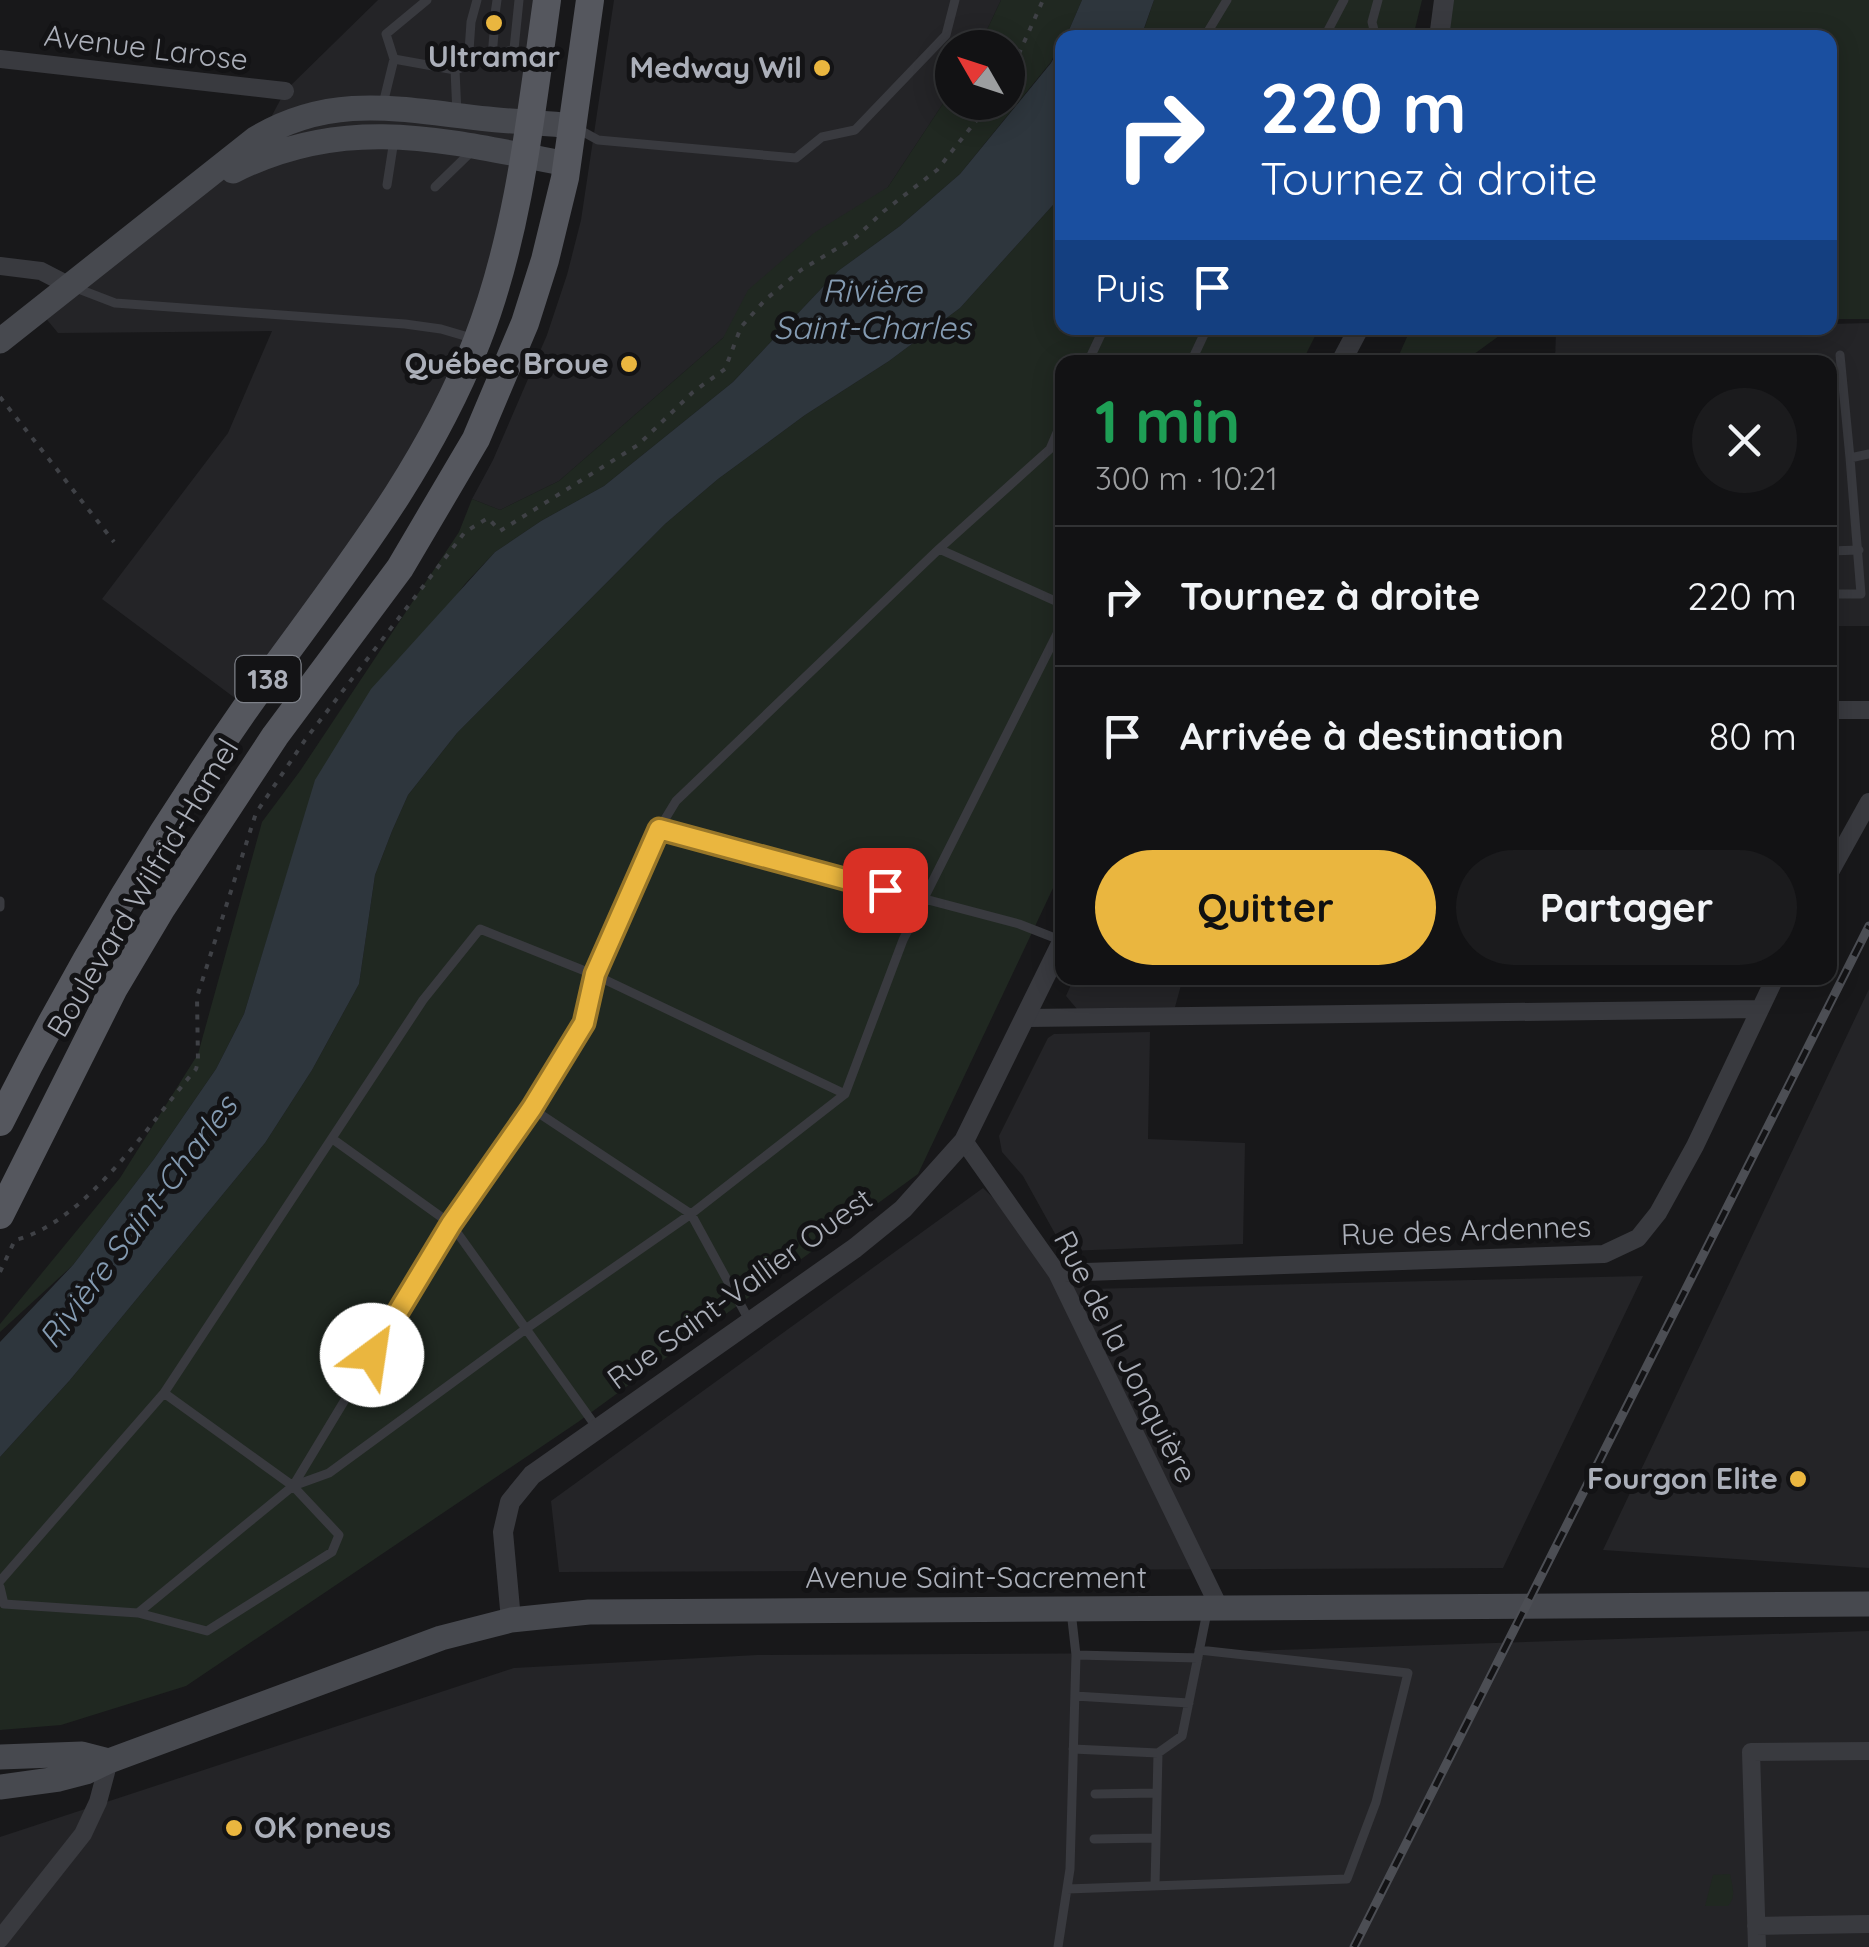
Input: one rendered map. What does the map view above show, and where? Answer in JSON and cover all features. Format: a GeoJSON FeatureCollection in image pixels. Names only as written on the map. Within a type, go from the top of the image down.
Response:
{"type":"FeatureCollection","features":[{"type":"Feature","properties":{"kind":"main road","name":"Boulevard Wilfrid-Hamel"},"geometry":{"type":"LineString","coordinates":[[0,1122],[79,970],[181,802],[392,507],[449,404],[477,340],[500,272],[530,122],[546,0]]}},
{"type":"Feature","properties":{"kind":"main road","name":"Boulevard Wilfrid-Hamel"},"geometry":{"type":"LineString","coordinates":[[0,1215],[96,1021],[162,909],[244,782],[400,568],[476,439],[525,323],[545,260],[567,164],[590,0]]}},
{"type":"Feature","properties":{"kind":"main road"},"geometry":{"type":"LineString","coordinates":[[0,341],[284,121],[346,108],[572,126]]}},
{"type":"Feature","properties":{"kind":"main road"},"geometry":{"type":"LineString","coordinates":[[181,201],[264,155],[352,136],[477,146],[567,164]]}},
{"type":"Feature","properties":{"kind":"main road","name":"Avenue Saint-Sacrement"},"geometry":{"type":"LineString","coordinates":[[0,1787],[86,1772],[441,1638],[511,1620],[589,1612],[1869,1604]]}},
{"type":"Feature","properties":{"kind":"main road","name":"Avenue Saint-Sacrement"},"geometry":{"type":"LineString","coordinates":[[0,1757],[82,1754],[109,1761]]}},
{"type":"Feature","properties":{"kind":"street"},"geometry":{"type":"LineString","coordinates":[[1440,30],[1444,0]]}},
{"type":"Feature","properties":{"kind":"street","name":"Avenue Larose"},"geometry":{"type":"LineString","coordinates":[[0,59],[286,92]]}},
{"type":"Feature","properties":{"kind":"street"},"geometry":{"type":"LineString","coordinates":[[0,266],[42,271],[70,286]]}},
{"type":"Feature","properties":{"kind":"street"},"geometry":{"type":"LineString","coordinates":[[1837,710],[1869,710]]}},
{"type":"Feature","properties":{"kind":"street"},"geometry":{"type":"LineString","coordinates":[[1837,850],[1869,802]]}},
{"type":"Feature","properties":{"kind":"street","name":"Rue Saint-Vallier Ouest"},"geometry":{"type":"LineString","coordinates":[[511,1620],[503,1532],[510,1502],[532,1475],[855,1248],[903,1209],[964,1141],[1055,957]]}},
{"type":"Feature","properties":{"kind":"street","name":"Rue des Ardennes"},"geometry":{"type":"LineString","coordinates":[[1057,1273],[1604,1254],[1621,1248],[1638,1238],[1658,1213],[1695,1146],[1771,985]]}},
{"type":"Feature","properties":{"kind":"street"},"geometry":{"type":"LineString","coordinates":[[1027,1018],[1759,1008]]}},
{"type":"Feature","properties":{"kind":"street","name":"Rue de la Jonquière"},"geometry":{"type":"LineString","coordinates":[[964,1141],[1057,1273],[1214,1609]]}},
{"type":"Feature","properties":{"kind":"street"},"geometry":{"type":"LineString","coordinates":[[1757,1947],[1750,1752],[1869,1751]]}},
{"type":"Feature","properties":{"kind":"street"},"geometry":{"type":"LineString","coordinates":[[0,1939],[83,1834],[98,1802],[109,1761]]}},
{"type":"Feature","properties":{"kind":"street"},"geometry":{"type":"LineString","coordinates":[[1756,1926],[1869,1924]]}},
{"type":"Feature","properties":{"kind":"lane"},"geometry":{"type":"LineString","coordinates":[[382,109],[394,58],[386,34],[427,0]]}},
{"type":"Feature","properties":{"kind":"lane"},"geometry":{"type":"LineString","coordinates":[[468,65],[477,0]]}},
{"type":"Feature","properties":{"kind":"lane"},"geometry":{"type":"LineString","coordinates":[[496,14],[497,0]]}},
{"type":"Feature","properties":{"kind":"lane"},"geometry":{"type":"LineString","coordinates":[[394,58],[455,70],[514,49],[518,0]]}},
{"type":"Feature","properties":{"kind":"lane"},"geometry":{"type":"LineString","coordinates":[[572,126],[598,140],[796,158],[822,137],[855,130],[946,35],[954,0]]}},
{"type":"Feature","properties":{"kind":"lane"},"geometry":{"type":"LineString","coordinates":[[1209,30],[1227,0]]}},
{"type":"Feature","properties":{"kind":"lane"},"geometry":{"type":"LineString","coordinates":[[1328,30],[1344,0]]}},
{"type":"Feature","properties":{"kind":"lane"},"geometry":{"type":"LineString","coordinates":[[1374,30],[1372,22],[1378,0]]}},
{"type":"Feature","properties":{"kind":"lane"},"geometry":{"type":"LineString","coordinates":[[492,57],[494,33]]}},
{"type":"Feature","properties":{"kind":"lane"},"geometry":{"type":"LineString","coordinates":[[455,70],[457,115]]}},
{"type":"Feature","properties":{"kind":"lane"},"geometry":{"type":"LineString","coordinates":[[386,185],[394,137]]}},
{"type":"Feature","properties":{"kind":"lane"},"geometry":{"type":"LineString","coordinates":[[435,186],[477,146]]}},
{"type":"Feature","properties":{"kind":"lane"},"geometry":{"type":"LineString","coordinates":[[70,286],[115,303],[406,324],[441,328],[477,340]]}},
{"type":"Feature","properties":{"kind":"lane"},"geometry":{"type":"LineString","coordinates":[[1837,594],[1861,594],[1840,355]]}},
{"type":"Feature","properties":{"kind":"lane"},"geometry":{"type":"LineString","coordinates":[[293,1486],[451,1224],[532,1108],[584,1023],[595,974],[659,829],[676,801],[938,550],[1050,449],[1055,437]]}},
{"type":"Feature","properties":{"kind":"lane"},"geometry":{"type":"LineString","coordinates":[[1850,458],[1869,454]]}},
{"type":"Feature","properties":{"kind":"lane"},"geometry":{"type":"LineString","coordinates":[[938,550],[1055,601]]}},
{"type":"Feature","properties":{"kind":"lane"},"geometry":{"type":"LineString","coordinates":[[1837,551],[1858,550]]}},
{"type":"Feature","properties":{"kind":"lane"},"geometry":{"type":"LineString","coordinates":[[138,1613],[293,1486],[329,1473],[690,1214],[845,1094],[903,940],[1055,638]]}},
{"type":"Feature","properties":{"kind":"lane"},"geometry":{"type":"LineString","coordinates":[[659,829],[1020,924],[1055,939]]}},
{"type":"Feature","properties":{"kind":"lane"},"geometry":{"type":"LineString","coordinates":[[164,1393],[293,1486],[340,1536],[332,1552],[208,1631],[138,1613],[4,1604],[0,1584],[164,1393],[334,1140],[422,1000],[480,928],[595,974],[845,1094]]}},
{"type":"Feature","properties":{"kind":"lane"},"geometry":{"type":"LineString","coordinates":[[532,1108],[690,1214],[750,1321]]}},
{"type":"Feature","properties":{"kind":"lane"},"geometry":{"type":"LineString","coordinates":[[334,1140],[451,1224],[597,1428]]}},
{"type":"Feature","properties":{"kind":"lane"},"geometry":{"type":"LineString","coordinates":[[1073,1749],[1158,1752],[1182,1736],[1198,1654],[1214,1609]]}},
{"type":"Feature","properties":{"kind":"lane"},"geometry":{"type":"LineString","coordinates":[[1058,1947],[1066,1889],[1073,1749],[1076,1654],[1071,1610]]}},
{"type":"Feature","properties":{"kind":"lane"},"geometry":{"type":"LineString","coordinates":[[1066,1889],[1347,1879],[1376,1802],[1408,1673],[1198,1654],[1076,1654]]}},
{"type":"Feature","properties":{"kind":"lane"},"geometry":{"type":"LineString","coordinates":[[1075,1696],[1189,1703]]}},
{"type":"Feature","properties":{"kind":"lane"},"geometry":{"type":"LineString","coordinates":[[1155,1886],[1158,1752]]}},
{"type":"Feature","properties":{"kind":"lane"},"geometry":{"type":"LineString","coordinates":[[1096,1794],[1156,1793]]}},
{"type":"Feature","properties":{"kind":"lane"},"geometry":{"type":"LineString","coordinates":[[1094,1839],[1155,1838]]}},
{"type":"Feature","properties":{"kind":"path"},"geometry":{"type":"LineString","coordinates":[[1025,40],[1043,0]]}},
{"type":"Feature","properties":{"kind":"path"},"geometry":{"type":"LineString","coordinates":[[0,1272],[15,1240],[58,1220],[88,1198],[196,1069],[197,998],[256,813],[306,740],[464,532],[488,518],[500,532],[638,446],[694,392],[725,369],[741,327],[765,300],[801,270],[856,237],[937,170],[977,120]]}},
{"type":"Feature","properties":{"kind":"path"},"geometry":{"type":"LineString","coordinates":[[0,396],[114,542]]}},
{"type":"Feature","properties":{"kind":"shaded area"},"geometry":{"type":"Polygon","coordinates":[[[378,0],[547,0],[530,122],[449,404],[247,707],[102,599],[228,433],[272,331],[58,333],[39,310],[259,140],[285,91],[378,0]]]}},
{"type":"Feature","properties":{"kind":"shaded area"},"geometry":{"type":"Polygon","coordinates":[[[614,0],[1001,0],[987,30],[935,30],[935,116],[888,187],[559,481],[500,510],[472,499],[547,335],[581,220],[614,0]]]}},
{"type":"Feature","properties":{"kind":"shaded area"},"geometry":{"type":"Polygon","coordinates":[[[1001,0],[1082,0],[1069,30],[1055,30],[1051,62],[1025,94],[1025,30],[987,30],[1001,0]]]}},
{"type":"Feature","properties":{"kind":"shaded area"},"geometry":{"type":"Polygon","coordinates":[[[1154,0],[1422,0],[1415,30],[1144,30],[1154,0]]]}},
{"type":"Feature","properties":{"kind":"shaded area"},"geometry":{"type":"Polygon","coordinates":[[[1444,0],[1869,0],[1869,319],[1837,319],[1837,30],[1440,30],[1444,0]]]}},
{"type":"Feature","properties":{"kind":"shaded area"},"geometry":{"type":"Polygon","coordinates":[[[935,116],[935,120],[1004,120],[960,174],[900,226],[838,271],[733,382],[604,486],[495,552],[465,584],[316,780],[244,1014],[216,1069],[73,1265],[0,1332],[0,1324],[120,1178],[198,1054],[262,822],[459,532],[472,499],[500,510],[559,481],[723,338],[748,290],[814,233],[888,187],[935,116]]]}},
{"type":"Feature","properties":{"kind":"shaded area"},"geometry":{"type":"Polygon","coordinates":[[[1055,203],[1055,335],[1316,335],[1306,355],[1055,355],[1055,884],[918,1174],[578,1422],[186,1686],[61,1725],[0,1730],[0,1457],[70,1380],[265,1143],[312,1070],[359,984],[375,875],[408,795],[457,733],[665,524],[805,415],[889,361],[960,308],[1055,203]]]}},
{"type":"Feature","properties":{"kind":"shaded area"},"geometry":{"type":"Polygon","coordinates":[[[1869,323],[1869,626],[1837,626],[1837,355],[1555,355],[1556,335],[1837,335],[1837,324],[1869,323]]]}},
{"type":"Feature","properties":{"kind":"shaded area"},"geometry":{"type":"Polygon","coordinates":[[[1408,335],[1500,335],[1473,355],[1399,355],[1408,335]]]}},
{"type":"Feature","properties":{"kind":"shaded area"},"geometry":{"type":"Polygon","coordinates":[[[1071,985],[1181,985],[1175,1007],[1077,1009],[1066,996],[1071,985]]]}},
{"type":"Feature","properties":{"kind":"shaded area"},"geometry":{"type":"Polygon","coordinates":[[[1869,989],[1869,1568],[1603,1550],[1869,989]]]}},
{"type":"Feature","properties":{"kind":"shaded area"},"geometry":{"type":"Polygon","coordinates":[[[1150,1032],[1148,1139],[1245,1143],[1243,1244],[1068,1251],[1023,1176],[1002,1152],[999,1136],[1048,1038],[1054,1034],[1150,1032]]]}},
{"type":"Feature","properties":{"kind":"shaded area"},"geometry":{"type":"Polygon","coordinates":[[[983,1188],[1087,1289],[1643,1276],[1503,1568],[559,1572],[551,1501],[983,1188]]]}},
{"type":"Feature","properties":{"kind":"shaded area"},"geometry":{"type":"Polygon","coordinates":[[[1869,1631],[1869,1947],[0,1947],[0,1837],[514,1668],[757,1655],[1186,1653],[1869,1631]]]}},
{"type":"Feature","properties":{"kind":"shaded area"},"geometry":{"type":"Polygon","coordinates":[[[1730,1874],[1733,1895],[1728,1906],[1705,1906],[1713,1875],[1730,1874]]]}},
{"type":"Feature","properties":{"kind":"water"},"geometry":{"type":"Polygon","coordinates":[[[1082,0],[1154,0],[1143,30],[1069,30],[1082,0]]]}},
{"type":"Feature","properties":{"kind":"water","name":"Rivière Saint-Charles"},"geometry":{"type":"Polygon","coordinates":[[[1055,56],[1055,203],[960,308],[889,361],[805,415],[665,524],[457,733],[408,795],[392,831],[375,875],[359,984],[312,1070],[265,1143],[70,1380],[0,1457],[0,1342],[73,1265],[216,1069],[244,1014],[315,780],[371,689],[495,552],[604,486],[733,382],[838,271],[900,226],[960,174],[1004,120],[1025,120],[1025,95],[1055,56]]]}},
{"type":"Feature","properties":{"kind":"railway"},"geometry":{"type":"LineString","coordinates":[[1354,1947],[1869,926]]}},
{"type":"Feature","properties":{"kind":"place","name":"Ultramar"},"geometry":{"type":"Point","coordinates":[494,23]}},
{"type":"Feature","properties":{"kind":"place","name":"Medway Wil"},"geometry":{"type":"Point","coordinates":[822,68]}},
{"type":"Feature","properties":{"kind":"place","name":"Québec Broue"},"geometry":{"type":"Point","coordinates":[629,364]}},
{"type":"Feature","properties":{"kind":"place","name":"Fourgon Elite"},"geometry":{"type":"Point","coordinates":[1798,1479]}},
{"type":"Feature","properties":{"kind":"place","name":"OK pneus"},"geometry":{"type":"Point","coordinates":[234,1828]}},
{"type":"Feature","properties":{"kind":"route"},"geometry":{"type":"LineString","coordinates":[[372,1355],[451,1224],[532,1108],[584,1023],[595,974],[659,829],[885,890]]}}]}
